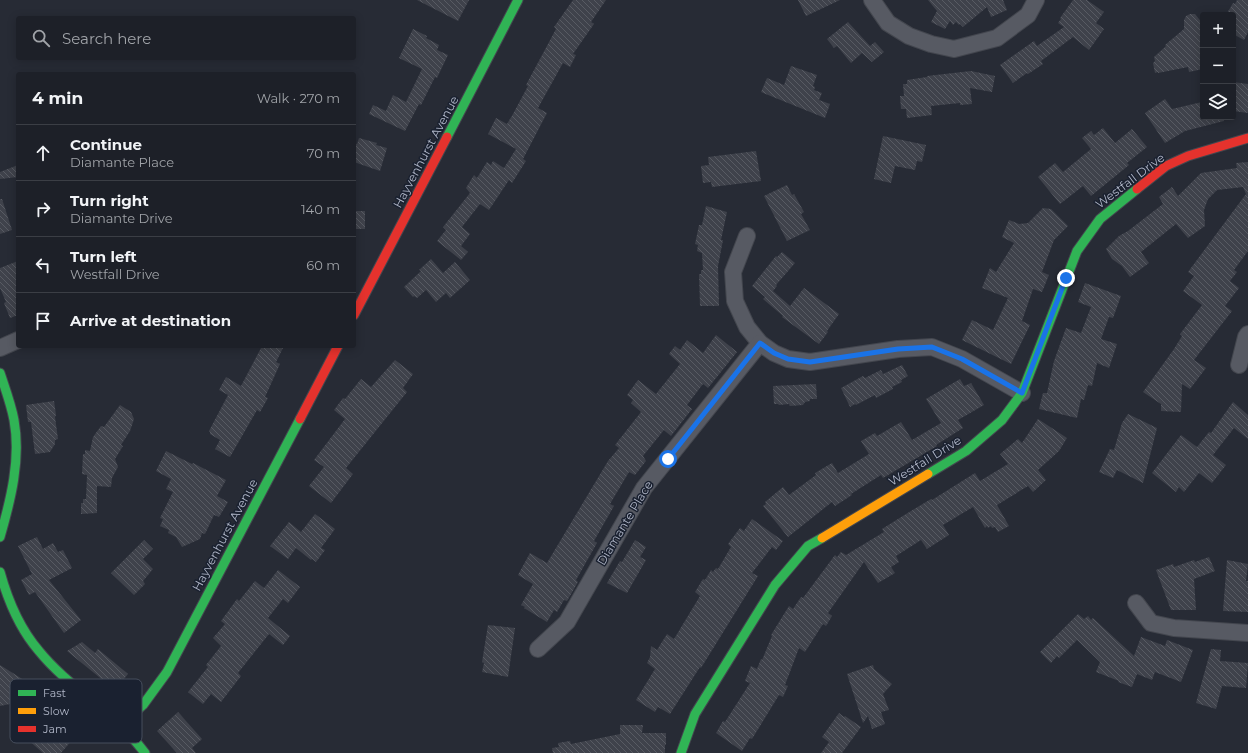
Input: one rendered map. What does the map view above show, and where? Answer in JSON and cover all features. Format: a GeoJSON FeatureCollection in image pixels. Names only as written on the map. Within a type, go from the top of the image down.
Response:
{"type":"FeatureCollection","features":[{"type":"Feature","properties":{"kind":"main road","name":"Hayvenhurst Avenue"},"geometry":{"type":"LineString","coordinates":[[356,311],[518,0]]}},
{"type":"Feature","properties":{"kind":"main road","name":"Westfall Drive"},"geometry":{"type":"LineString","coordinates":[[681,753],[695,714],[776,586],[808,546],[966,451],[1002,420],[1022,393],[1077,251],[1100,219],[1166,166],[1188,156],[1248,138]]}},
{"type":"Feature","properties":{"kind":"main road","name":"Hayvenhurst Avenue"},"geometry":{"type":"LineString","coordinates":[[142,706],[167,672],[337,348]]}},
{"type":"Feature","properties":{"kind":"main road"},"geometry":{"type":"LineString","coordinates":[[0,373],[4,401],[15,425],[17,448],[8,511],[0,537]]}},
{"type":"Feature","properties":{"kind":"main road"},"geometry":{"type":"LineString","coordinates":[[0,572],[4,590],[18,624],[48,662],[68,679]]}},
{"type":"Feature","properties":{"kind":"main road"},"geometry":{"type":"LineString","coordinates":[[136,743],[145,753]]}},
{"type":"Feature","properties":{"kind":"street"},"geometry":{"type":"LineString","coordinates":[[872,0],[888,23],[931,44],[954,49],[997,38],[1028,15],[1036,0]]}},
{"type":"Feature","properties":{"kind":"street"},"geometry":{"type":"LineString","coordinates":[[747,236],[733,272],[735,301],[747,327],[760,343],[774,353],[788,359],[810,362],[898,349],[932,347],[962,359],[1022,393]]}},
{"type":"Feature","properties":{"kind":"street"},"geometry":{"type":"LineString","coordinates":[[1239,365],[1248,334]]}},
{"type":"Feature","properties":{"kind":"street"},"geometry":{"type":"LineString","coordinates":[[0,348],[16,341]]}},
{"type":"Feature","properties":{"kind":"street","name":"Diamante Place"},"geometry":{"type":"LineString","coordinates":[[538,649],[567,622],[644,488],[760,343]]}},
{"type":"Feature","properties":{"kind":"street"},"geometry":{"type":"LineString","coordinates":[[1136,603],[1151,623],[1174,628],[1248,633]]}},
{"type":"Feature","properties":{"kind":"building"},"geometry":{"type":"Polygon","coordinates":[[[417,0],[469,0],[458,21],[417,0]]]}},
{"type":"Feature","properties":{"kind":"building"},"geometry":{"type":"Polygon","coordinates":[[[573,0],[606,0],[591,22],[594,24],[573,54],[576,55],[570,67],[563,63],[538,108],[547,113],[523,159],[526,161],[512,183],[509,180],[489,210],[480,204],[462,227],[470,234],[461,246],[468,252],[461,260],[437,241],[446,230],[443,227],[470,193],[466,188],[474,175],[477,178],[487,162],[491,165],[493,161],[504,168],[516,149],[488,134],[496,118],[507,124],[528,86],[526,85],[556,29],[554,27],[573,0]]]}},
{"type":"Feature","properties":{"kind":"building"},"geometry":{"type":"Polygon","coordinates":[[[798,0],[840,0],[806,16],[798,0]]]}},
{"type":"Feature","properties":{"kind":"building"},"geometry":{"type":"Polygon","coordinates":[[[928,0],[1003,0],[1007,10],[991,17],[987,7],[963,27],[956,22],[953,25],[950,21],[945,29],[931,22],[937,11],[928,0]]]}},
{"type":"Feature","properties":{"kind":"building"},"geometry":{"type":"Polygon","coordinates":[[[1073,0],[1087,0],[1104,12],[1096,23],[1104,29],[1089,50],[1073,37],[1041,61],[1043,64],[1013,83],[1000,65],[1034,41],[1037,46],[1064,27],[1058,23],[1073,0]]]}},
{"type":"Feature","properties":{"kind":"building"},"geometry":{"type":"Polygon","coordinates":[[[1237,0],[1248,0],[1248,32],[1244,40],[1236,36],[1236,12],[1228,12],[1233,3],[1235,4],[1237,0]]]}},
{"type":"Feature","properties":{"kind":"building"},"geometry":{"type":"Polygon","coordinates":[[[1195,14],[1200,20],[1200,70],[1189,72],[1188,67],[1155,73],[1153,63],[1155,61],[1154,57],[1166,46],[1165,45],[1184,29],[1184,20],[1186,16],[1195,14]]]}},
{"type":"Feature","properties":{"kind":"building"},"geometry":{"type":"Polygon","coordinates":[[[848,22],[870,46],[875,42],[884,52],[872,62],[862,53],[851,63],[837,46],[834,48],[827,39],[848,22]]]}},
{"type":"Feature","properties":{"kind":"building"},"geometry":{"type":"Polygon","coordinates":[[[413,29],[427,36],[426,38],[439,45],[437,50],[448,55],[437,78],[435,77],[421,105],[419,104],[405,131],[369,114],[373,105],[386,111],[393,95],[406,102],[422,69],[399,58],[413,29]]]}},
{"type":"Feature","properties":{"kind":"building"},"geometry":{"type":"Polygon","coordinates":[[[791,66],[817,75],[813,86],[815,87],[814,90],[822,93],[819,100],[830,104],[825,118],[761,92],[767,78],[784,85],[791,66]]]}},
{"type":"Feature","properties":{"kind":"building"},"geometry":{"type":"Polygon","coordinates":[[[971,71],[995,76],[992,92],[970,88],[972,104],[960,105],[960,103],[931,106],[932,115],[907,118],[906,109],[901,109],[900,96],[904,96],[903,84],[907,84],[907,80],[971,71]]]}},
{"type":"Feature","properties":{"kind":"building"},"geometry":{"type":"Polygon","coordinates":[[[1236,82],[1248,84],[1248,113],[1236,111],[1236,82]]]}},
{"type":"Feature","properties":{"kind":"building"},"geometry":{"type":"Polygon","coordinates":[[[1165,99],[1172,109],[1200,102],[1200,120],[1224,121],[1185,131],[1165,143],[1145,113],[1165,99]]]}},
{"type":"Feature","properties":{"kind":"building"},"geometry":{"type":"Polygon","coordinates":[[[1103,128],[1115,143],[1132,129],[1147,147],[1127,163],[1129,165],[1091,196],[1083,186],[1060,204],[1038,177],[1055,163],[1063,172],[1091,149],[1082,138],[1091,131],[1094,135],[1103,128]]]}},
{"type":"Feature","properties":{"kind":"building"},"geometry":{"type":"Polygon","coordinates":[[[883,136],[926,145],[922,162],[917,161],[915,170],[895,166],[891,183],[874,179],[883,136]]]}},
{"type":"Feature","properties":{"kind":"building"},"geometry":{"type":"Polygon","coordinates":[[[359,138],[377,143],[376,145],[387,148],[380,171],[356,163],[357,144],[359,138]]]}},
{"type":"Feature","properties":{"kind":"building"},"geometry":{"type":"Polygon","coordinates":[[[756,151],[761,181],[712,187],[711,182],[703,183],[701,166],[709,165],[708,157],[756,151]]]}},
{"type":"Feature","properties":{"kind":"building"},"geometry":{"type":"Polygon","coordinates":[[[1248,162],[1248,251],[1234,270],[1237,272],[1230,281],[1239,288],[1225,306],[1232,311],[1194,360],[1206,368],[1190,389],[1182,384],[1181,412],[1161,411],[1161,404],[1143,392],[1174,349],[1182,336],[1180,334],[1202,305],[1183,291],[1194,276],[1188,272],[1246,194],[1243,187],[1217,190],[1208,199],[1204,210],[1205,226],[1188,238],[1176,224],[1141,252],[1149,263],[1130,277],[1122,266],[1112,259],[1106,249],[1119,236],[1128,231],[1163,204],[1159,197],[1172,187],[1178,196],[1201,173],[1237,168],[1236,163],[1248,162]]]}},
{"type":"Feature","properties":{"kind":"building"},"geometry":{"type":"Polygon","coordinates":[[[16,166],[16,177],[0,179],[0,172],[16,166]]]}},
{"type":"Feature","properties":{"kind":"building"},"geometry":{"type":"Polygon","coordinates":[[[787,185],[804,212],[801,214],[810,230],[787,241],[764,196],[787,185]]]}},
{"type":"Feature","properties":{"kind":"building"},"geometry":{"type":"Polygon","coordinates":[[[0,199],[2,199],[12,230],[0,234],[0,199]]]}},
{"type":"Feature","properties":{"kind":"building"},"geometry":{"type":"Polygon","coordinates":[[[706,206],[727,212],[721,240],[723,240],[718,266],[719,306],[700,306],[699,274],[701,274],[701,270],[703,270],[702,253],[697,251],[698,245],[695,244],[699,225],[702,225],[706,206]]]}},
{"type":"Feature","properties":{"kind":"building"},"geometry":{"type":"Polygon","coordinates":[[[1043,208],[1051,209],[1068,226],[1054,240],[1042,272],[1049,275],[1042,292],[1033,289],[1022,321],[1030,325],[1011,364],[962,340],[972,320],[993,330],[1008,298],[982,288],[990,268],[996,272],[1014,243],[1002,237],[1009,220],[1019,224],[1028,223],[1043,208]]]}},
{"type":"Feature","properties":{"kind":"building"},"geometry":{"type":"Polygon","coordinates":[[[356,211],[365,211],[365,229],[356,229],[356,211]]]}},
{"type":"Feature","properties":{"kind":"building"},"geometry":{"type":"Polygon","coordinates":[[[782,252],[795,263],[776,285],[777,286],[773,291],[790,306],[804,288],[839,314],[819,344],[782,317],[783,316],[763,299],[765,297],[752,286],[776,256],[777,257],[782,252]]]}},
{"type":"Feature","properties":{"kind":"building"},"geometry":{"type":"Polygon","coordinates":[[[431,259],[443,273],[455,262],[470,280],[450,298],[446,293],[436,302],[426,290],[417,298],[414,296],[413,297],[404,287],[431,259]]]}},
{"type":"Feature","properties":{"kind":"building"},"geometry":{"type":"Polygon","coordinates":[[[16,262],[16,316],[10,318],[4,303],[6,302],[0,288],[0,268],[16,262]]]}},
{"type":"Feature","properties":{"kind":"building"},"geometry":{"type":"Polygon","coordinates":[[[1085,283],[1121,296],[1113,318],[1109,317],[1101,339],[1117,344],[1109,368],[1097,363],[1092,386],[1088,385],[1084,400],[1081,399],[1077,418],[1039,409],[1043,393],[1047,393],[1054,361],[1066,328],[1081,333],[1091,307],[1078,302],[1085,283]]]}},
{"type":"Feature","properties":{"kind":"building"},"geometry":{"type":"Polygon","coordinates":[[[716,335],[737,352],[708,388],[703,384],[687,405],[692,409],[671,436],[664,430],[643,456],[646,461],[635,475],[629,472],[610,504],[614,506],[594,541],[597,543],[576,580],[578,582],[567,601],[564,600],[557,612],[554,610],[547,622],[524,608],[525,607],[521,605],[533,584],[518,575],[530,553],[547,563],[608,461],[619,448],[615,445],[641,412],[631,403],[633,400],[627,395],[638,380],[656,394],[680,364],[669,354],[675,346],[680,350],[687,340],[703,353],[716,335]]]}},
{"type":"Feature","properties":{"kind":"building"},"geometry":{"type":"Polygon","coordinates":[[[261,348],[283,348],[276,362],[280,364],[265,397],[268,398],[260,412],[257,410],[230,457],[215,449],[220,440],[210,434],[209,431],[228,395],[219,390],[226,377],[241,386],[261,348]]]}},
{"type":"Feature","properties":{"kind":"building"},"geometry":{"type":"Polygon","coordinates":[[[395,360],[413,374],[403,388],[407,392],[346,468],[353,474],[331,503],[309,486],[324,467],[314,460],[345,419],[334,410],[361,379],[371,387],[395,360]]]}},
{"type":"Feature","properties":{"kind":"building"},"geometry":{"type":"Polygon","coordinates":[[[902,365],[908,376],[901,380],[902,382],[892,387],[893,389],[876,398],[875,395],[850,407],[841,388],[863,376],[865,378],[881,370],[883,374],[902,365]]]}},
{"type":"Feature","properties":{"kind":"building"},"geometry":{"type":"Polygon","coordinates":[[[960,379],[964,386],[971,383],[984,405],[958,420],[963,428],[936,445],[937,446],[883,478],[881,475],[835,506],[832,502],[788,537],[763,506],[766,504],[765,502],[783,487],[789,495],[816,475],[815,473],[832,463],[838,473],[869,454],[861,441],[875,433],[877,436],[901,422],[912,440],[941,423],[926,399],[960,379]]]}},
{"type":"Feature","properties":{"kind":"building"},"geometry":{"type":"Polygon","coordinates":[[[816,384],[817,399],[810,399],[810,401],[805,402],[803,405],[790,406],[789,404],[774,404],[773,386],[816,384]]]}},
{"type":"Feature","properties":{"kind":"building"},"geometry":{"type":"Polygon","coordinates":[[[54,401],[58,439],[55,440],[55,444],[50,452],[35,454],[31,422],[28,422],[26,405],[54,401]]]}},
{"type":"Feature","properties":{"kind":"building"},"geometry":{"type":"Polygon","coordinates":[[[1233,402],[1248,415],[1248,439],[1234,428],[1213,455],[1226,465],[1212,483],[1199,473],[1184,492],[1179,487],[1176,492],[1152,473],[1181,435],[1197,447],[1209,432],[1211,433],[1233,402]]]}},
{"type":"Feature","properties":{"kind":"building"},"geometry":{"type":"Polygon","coordinates":[[[120,405],[131,412],[134,419],[130,431],[121,445],[123,446],[115,459],[118,467],[112,478],[111,487],[97,486],[97,513],[81,514],[81,503],[83,503],[83,499],[86,499],[87,475],[82,474],[83,454],[85,454],[85,450],[90,451],[93,437],[101,426],[104,427],[120,405]]]}},
{"type":"Feature","properties":{"kind":"building"},"geometry":{"type":"Polygon","coordinates":[[[1128,414],[1157,428],[1143,483],[1117,470],[1113,478],[1099,472],[1110,449],[1114,450],[1122,423],[1128,414]]]}},
{"type":"Feature","properties":{"kind":"building"},"geometry":{"type":"Polygon","coordinates":[[[1038,419],[1067,438],[1059,451],[1038,470],[1046,480],[1033,492],[1028,486],[997,505],[1009,526],[998,532],[995,527],[992,528],[991,526],[988,528],[987,526],[985,528],[973,507],[943,525],[949,535],[927,549],[921,540],[896,556],[899,562],[891,567],[895,573],[878,583],[864,562],[828,613],[832,616],[826,626],[823,624],[805,652],[799,648],[785,685],[788,686],[783,697],[779,695],[752,739],[750,738],[742,751],[716,733],[723,721],[725,722],[750,683],[745,681],[751,666],[757,669],[772,636],[771,635],[789,606],[793,609],[801,597],[803,598],[835,555],[837,557],[841,552],[846,555],[884,532],[882,529],[975,473],[980,481],[1008,464],[1000,454],[1018,439],[1022,443],[1038,419]]]}},
{"type":"Feature","properties":{"kind":"building"},"geometry":{"type":"Polygon","coordinates":[[[166,451],[226,480],[217,496],[228,502],[219,517],[214,515],[205,534],[202,533],[200,539],[182,547],[176,537],[168,533],[169,530],[160,526],[163,519],[160,518],[173,492],[166,489],[171,479],[156,471],[166,451]]]}},
{"type":"Feature","properties":{"kind":"building"},"geometry":{"type":"Polygon","coordinates":[[[315,514],[335,529],[321,548],[325,550],[316,562],[312,559],[311,560],[296,548],[288,559],[270,546],[289,522],[301,532],[315,514]]]}},
{"type":"Feature","properties":{"kind":"building"},"geometry":{"type":"Polygon","coordinates":[[[752,519],[783,541],[776,550],[772,547],[752,573],[758,576],[701,668],[700,667],[670,714],[658,707],[655,712],[636,700],[655,669],[647,663],[650,657],[651,646],[657,650],[667,634],[674,639],[700,596],[695,592],[703,579],[705,580],[711,570],[713,572],[716,568],[718,569],[731,547],[728,544],[740,528],[744,531],[752,519]]]}},
{"type":"Feature","properties":{"kind":"building"},"geometry":{"type":"Polygon","coordinates":[[[37,537],[43,549],[53,543],[58,552],[63,550],[72,568],[49,580],[81,620],[64,633],[35,592],[29,595],[21,580],[32,574],[18,546],[37,537]]]}},
{"type":"Feature","properties":{"kind":"building"},"geometry":{"type":"Polygon","coordinates":[[[144,540],[153,549],[143,559],[153,569],[143,581],[145,584],[134,595],[111,573],[144,540]]]}},
{"type":"Feature","properties":{"kind":"building"},"geometry":{"type":"Polygon","coordinates":[[[635,540],[646,547],[640,557],[646,560],[627,593],[607,583],[635,540]]]}},
{"type":"Feature","properties":{"kind":"building"},"geometry":{"type":"Polygon","coordinates":[[[1209,557],[1215,571],[1194,579],[1196,610],[1171,610],[1156,570],[1173,564],[1174,567],[1194,560],[1195,562],[1209,557]]]}},
{"type":"Feature","properties":{"kind":"building"},"geometry":{"type":"Polygon","coordinates":[[[1227,560],[1248,564],[1246,581],[1248,581],[1248,612],[1223,611],[1227,560]]]}},
{"type":"Feature","properties":{"kind":"building"},"geometry":{"type":"Polygon","coordinates":[[[278,570],[300,587],[288,603],[283,599],[268,618],[290,636],[283,645],[269,634],[238,673],[241,676],[221,702],[211,694],[203,704],[188,692],[208,667],[206,665],[221,646],[213,638],[225,624],[221,621],[237,599],[239,601],[255,581],[264,588],[278,570]]]}},
{"type":"Feature","properties":{"kind":"building"},"geometry":{"type":"Polygon","coordinates":[[[1078,614],[1084,619],[1088,616],[1091,620],[1093,618],[1134,656],[1141,637],[1165,646],[1167,640],[1193,650],[1181,682],[1155,672],[1152,680],[1137,674],[1132,687],[1118,682],[1119,681],[1096,672],[1100,662],[1077,640],[1059,658],[1057,656],[1051,663],[1040,652],[1078,614]]]}},
{"type":"Feature","properties":{"kind":"building"},"geometry":{"type":"Polygon","coordinates":[[[488,625],[515,628],[508,677],[482,672],[484,663],[482,662],[488,625]]]}},
{"type":"Feature","properties":{"kind":"building"},"geometry":{"type":"Polygon","coordinates":[[[82,642],[95,653],[98,649],[128,674],[124,679],[101,679],[67,651],[82,642]]]}},
{"type":"Feature","properties":{"kind":"building"},"geometry":{"type":"Polygon","coordinates":[[[1211,649],[1221,650],[1220,661],[1248,663],[1246,688],[1222,686],[1216,709],[1196,703],[1211,649]]]}},
{"type":"Feature","properties":{"kind":"building"},"geometry":{"type":"Polygon","coordinates":[[[0,665],[22,679],[10,679],[10,704],[0,706],[0,665]]]}},
{"type":"Feature","properties":{"kind":"building"},"geometry":{"type":"Polygon","coordinates":[[[873,665],[874,669],[892,684],[883,694],[889,710],[881,712],[885,724],[872,729],[868,716],[863,723],[847,674],[873,665]]]}},
{"type":"Feature","properties":{"kind":"building"},"geometry":{"type":"Polygon","coordinates":[[[178,712],[202,739],[192,748],[196,753],[177,753],[157,731],[178,712]]]}},
{"type":"Feature","properties":{"kind":"building"},"geometry":{"type":"Polygon","coordinates":[[[839,713],[861,727],[842,753],[821,753],[829,742],[822,737],[839,713]]]}},
{"type":"Feature","properties":{"kind":"building"},"geometry":{"type":"Polygon","coordinates":[[[620,725],[643,725],[642,733],[666,733],[665,753],[553,753],[552,748],[559,747],[558,743],[570,741],[571,744],[620,734],[620,725]]]}},
{"type":"Feature","properties":{"kind":"building"},"geometry":{"type":"Polygon","coordinates":[[[32,743],[70,743],[61,753],[43,753],[32,743]]]}},
{"type":"Feature","properties":{"kind":"traffic: fast"},"geometry":{"type":"LineString","coordinates":[[447,137],[518,0]]}},
{"type":"Feature","properties":{"kind":"traffic: fast"},"geometry":{"type":"LineString","coordinates":[[928,474],[966,451],[1002,420],[1022,393],[1077,251],[1100,219],[1137,189]]}},
{"type":"Feature","properties":{"kind":"traffic: fast"},"geometry":{"type":"LineString","coordinates":[[0,373],[13,414],[16,435],[16,464],[14,479],[0,537]]}},
{"type":"Feature","properties":{"kind":"traffic: fast"},"geometry":{"type":"LineString","coordinates":[[142,706],[167,672],[300,419]]}},
{"type":"Feature","properties":{"kind":"traffic: fast"},"geometry":{"type":"LineString","coordinates":[[681,753],[695,714],[775,585],[808,546],[822,538]]}},
{"type":"Feature","properties":{"kind":"traffic: fast"},"geometry":{"type":"LineString","coordinates":[[0,572],[20,624],[32,642],[47,660],[67,679]]}},
{"type":"Feature","properties":{"kind":"traffic: fast"},"geometry":{"type":"LineString","coordinates":[[136,743],[145,753]]}},
{"type":"Feature","properties":{"kind":"traffic: slow"},"geometry":{"type":"LineString","coordinates":[[822,538],[928,474]]}},
{"type":"Feature","properties":{"kind":"traffic: jam"},"geometry":{"type":"LineString","coordinates":[[356,311],[447,137]]}},
{"type":"Feature","properties":{"kind":"traffic: jam"},"geometry":{"type":"LineString","coordinates":[[1137,189],[1166,166],[1188,156],[1248,138]]}},
{"type":"Feature","properties":{"kind":"traffic: jam"},"geometry":{"type":"LineString","coordinates":[[300,419],[337,348]]}},
{"type":"Feature","properties":{"kind":"route"},"geometry":{"type":"LineString","coordinates":[[668,459],[760,343],[774,353],[788,359],[810,362],[898,349],[932,347],[962,359],[1022,393],[1066,278]]}}]}
